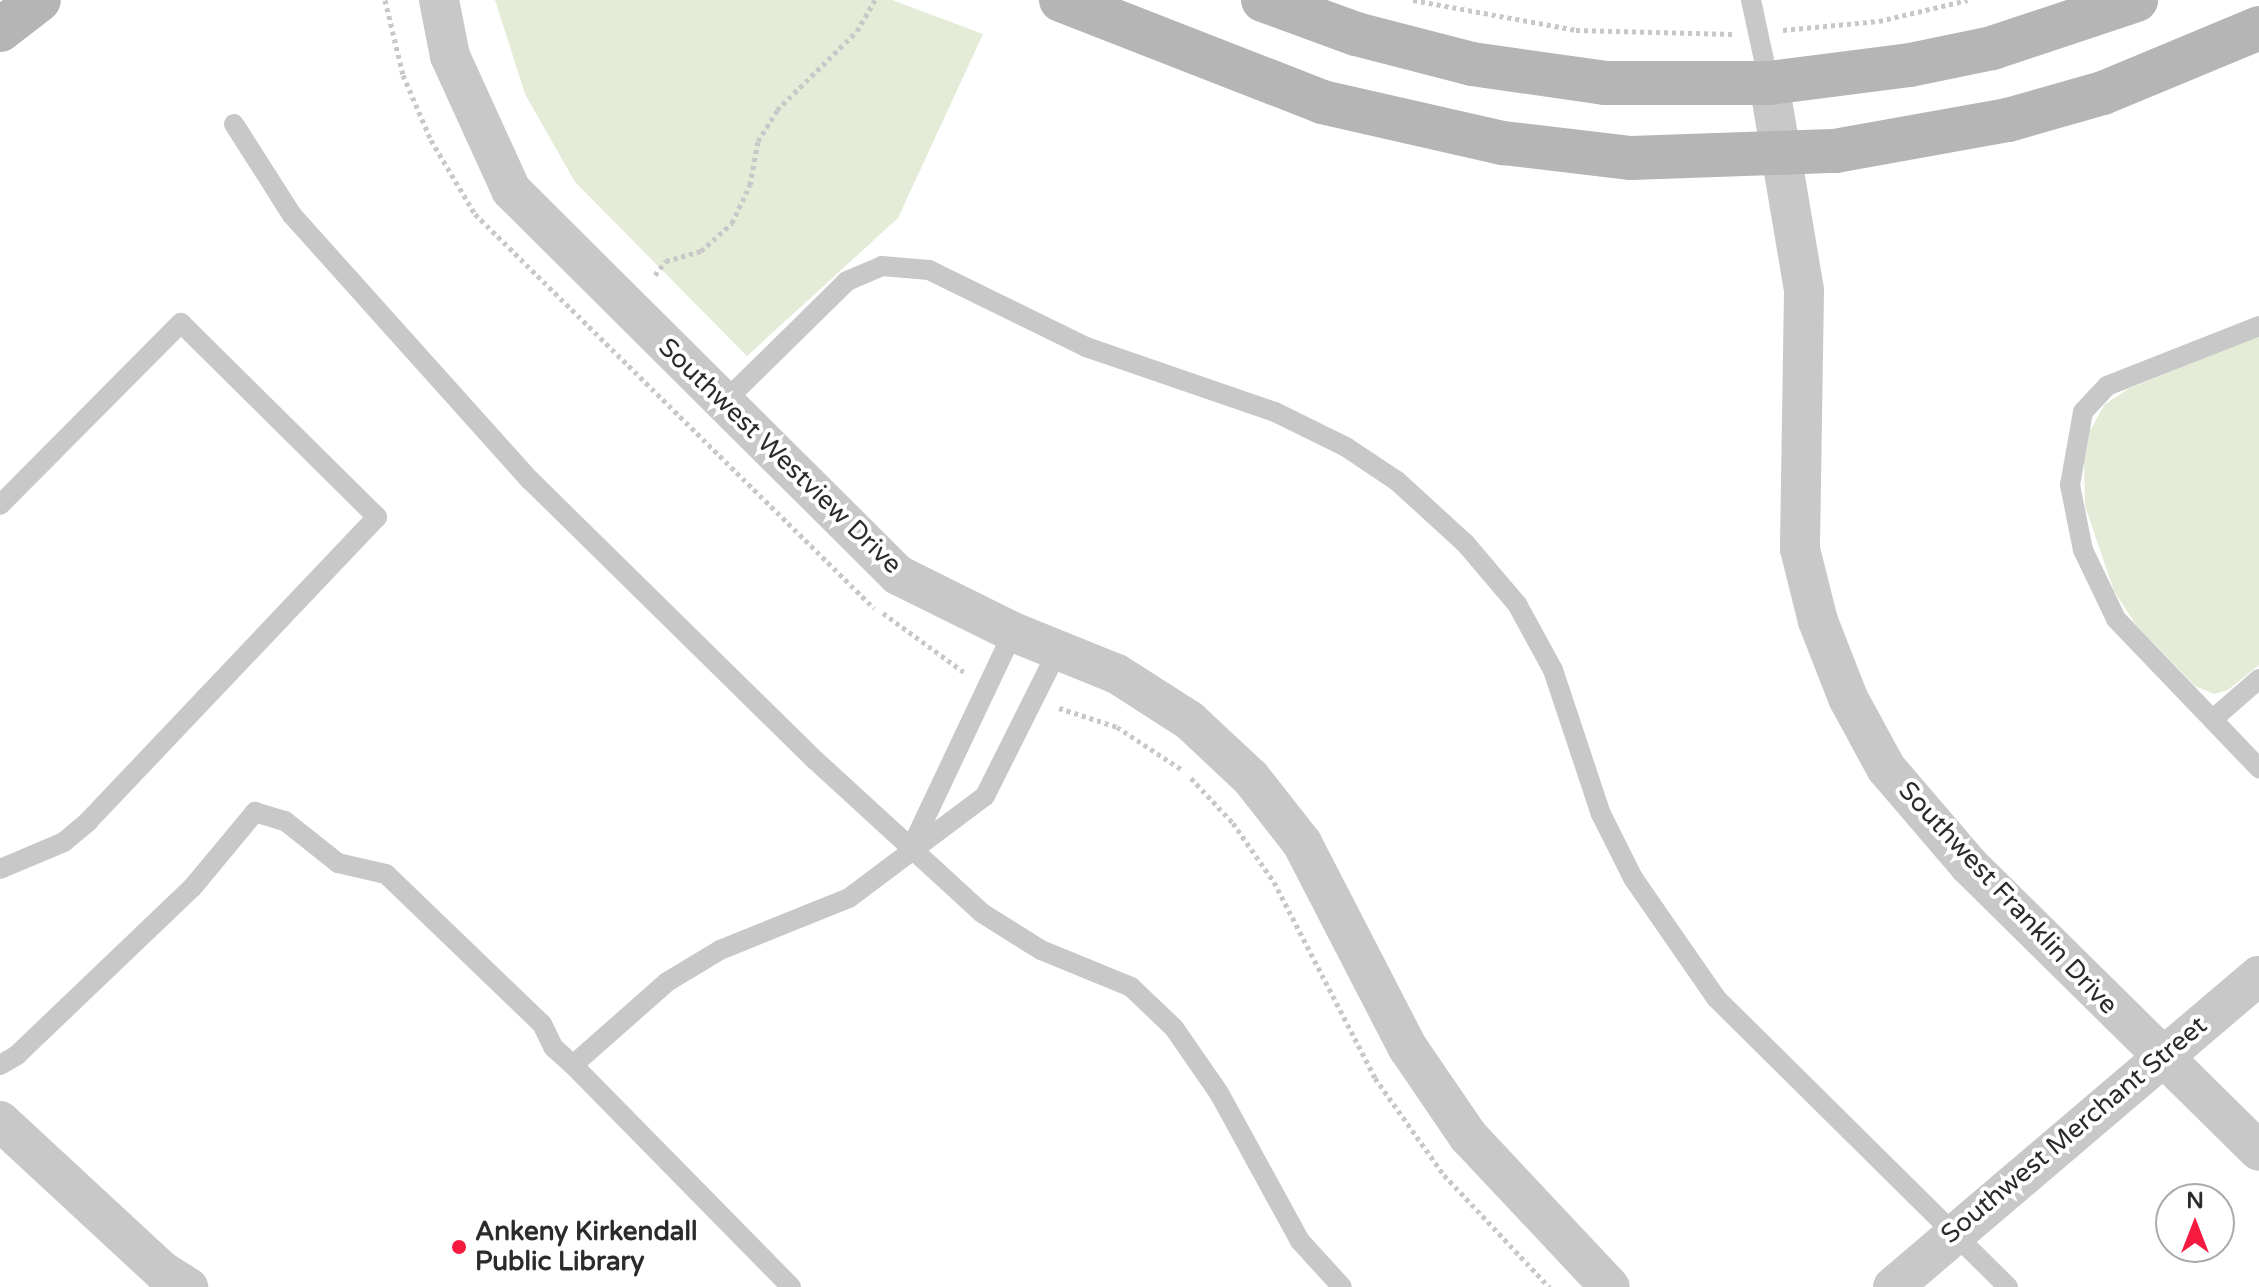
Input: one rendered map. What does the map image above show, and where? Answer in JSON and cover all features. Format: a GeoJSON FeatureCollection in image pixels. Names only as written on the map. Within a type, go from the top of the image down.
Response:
{"type":"FeatureCollection","features":[{"type":"Feature","properties":{"kind":"main road"},"geometry":{"type":"LineString","coordinates":[[0,30],[39,0]]}},
{"type":"Feature","properties":{"kind":"main road"},"geometry":{"type":"LineString","coordinates":[[1061,0],[1322,102],[1475,137],[1631,158],[1835,151],[2008,120],[2103,93],[2259,28]]}},
{"type":"Feature","properties":{"kind":"main road"},"geometry":{"type":"LineString","coordinates":[[1263,0],[1356,34],[1472,64],[1605,83],[1769,83],[1910,65],[1992,48],[2136,0]]}},
{"type":"Feature","properties":{"kind":"street","name":"Southwest Westview Drive"},"geometry":{"type":"LineString","coordinates":[[439,0],[450,56],[511,190],[898,575],[1013,632],[1117,674],[1189,720],[1251,778],[1302,843],[1408,1048],[1468,1136],[1610,1287]]}},
{"type":"Feature","properties":{"kind":"street","name":"Southwest Franklin Drive"},"geometry":{"type":"LineString","coordinates":[[1769,83],[1804,290],[1800,549],[1818,621],[1848,698],[1886,768],[1969,865],[2259,1151]]}},
{"type":"Feature","properties":{"kind":"street","name":"Southwest Merchant Street"},"geometry":{"type":"LineString","coordinates":[[1893,1287],[1952,1232],[2259,976]]}},
{"type":"Feature","properties":{"kind":"street"},"geometry":{"type":"LineString","coordinates":[[0,1121],[162,1271],[188,1287]]}},
{"type":"Feature","properties":{"kind":"lane"},"geometry":{"type":"LineString","coordinates":[[1751,0],[1769,83]]}},
{"type":"Feature","properties":{"kind":"lane"},"geometry":{"type":"LineString","coordinates":[[234,124],[292,215],[530,480],[911,848],[982,913],[1041,950],[1131,987],[1174,1028],[1219,1093],[1300,1241],[1342,1287]]}},
{"type":"Feature","properties":{"kind":"lane"},"geometry":{"type":"LineString","coordinates":[[724,402],[847,281],[882,266],[929,270],[1086,347],[1275,412],[1346,447],[1397,481],[1465,543],[1517,604],[1553,670],[1601,814],[1633,878],[1716,998],[2008,1287]]}},
{"type":"Feature","properties":{"kind":"lane"},"geometry":{"type":"LineString","coordinates":[[0,505],[181,323],[377,517],[89,821],[64,842],[0,869]]}},
{"type":"Feature","properties":{"kind":"lane"},"geometry":{"type":"LineString","coordinates":[[2259,326],[2107,386],[2083,412],[2070,485],[2083,550],[2116,619],[2259,768]]}},
{"type":"Feature","properties":{"kind":"lane"},"geometry":{"type":"LineString","coordinates":[[911,848],[1013,632]]}},
{"type":"Feature","properties":{"kind":"lane"},"geometry":{"type":"LineString","coordinates":[[573,1065],[667,982],[720,950],[849,898],[911,848],[985,796],[1058,650]]}},
{"type":"Feature","properties":{"kind":"lane"},"geometry":{"type":"LineString","coordinates":[[2213,719],[2259,679]]}},
{"type":"Feature","properties":{"kind":"lane"},"geometry":{"type":"LineString","coordinates":[[0,1065],[17,1055],[192,888],[255,812],[285,821],[338,863],[386,874],[542,1024],[553,1047],[791,1287]]}},
{"type":"Feature","properties":{"kind":"path"},"geometry":{"type":"LineString","coordinates":[[655,275],[666,261],[701,251],[732,223],[750,185],[758,141],[777,110],[857,31],[875,0]]}},
{"type":"Feature","properties":{"kind":"path"},"geometry":{"type":"LineString","coordinates":[[1413,0],[1576,30],[1716,35]]}},
{"type":"Feature","properties":{"kind":"path"},"geometry":{"type":"LineString","coordinates":[[1782,30],[1879,21],[1968,0]]}},
{"type":"Feature","properties":{"kind":"path"},"geometry":{"type":"LineString","coordinates":[[1072,711],[1117,727],[1184,770],[1233,823],[1274,882],[1375,1078],[1444,1175],[1549,1287]]}},
{"type":"Feature","properties":{"kind":"green space"},"geometry":{"type":"Polygon","coordinates":[[[495,0],[892,0],[983,34],[898,218],[747,356],[575,182],[525,94],[495,0]]]}},
{"type":"Feature","properties":{"kind":"green space"},"geometry":{"type":"Polygon","coordinates":[[[2259,336],[2259,665],[2228,690],[2214,694],[2195,686],[2136,625],[2114,591],[2085,506],[2084,461],[2090,431],[2104,405],[2128,389],[2259,336]]]}},
{"type":"Feature","properties":{"kind":"place","name":"Ankeny Kirkendall Public Library"},"geometry":{"type":"Point","coordinates":[459,1247]}}]}
